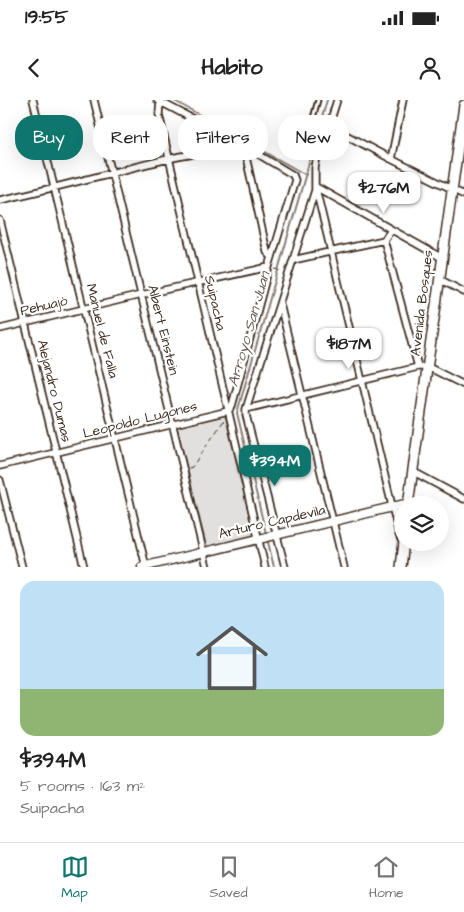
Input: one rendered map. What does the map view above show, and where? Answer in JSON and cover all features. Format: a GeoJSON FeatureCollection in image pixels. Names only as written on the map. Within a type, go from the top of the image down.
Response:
{"type":"FeatureCollection","features":[{"type":"Feature","properties":{"kind":"main road","name":"Avenida Bosques"},"geometry":{"type":"LineString","coordinates":[[410,496],[423,367],[439,279],[464,106]]}},
{"type":"Feature","properties":{"kind":"main road"},"geometry":{"type":"LineString","coordinates":[[401,567],[403,551]]}},
{"type":"Feature","properties":{"kind":"street","name":"Manuel de Falla"},"geometry":{"type":"LineString","coordinates":[[33,100],[56,188],[145,567]]}},
{"type":"Feature","properties":{"kind":"street","name":"Albert Einstein"},"geometry":{"type":"LineString","coordinates":[[94,100],[207,567]]}},
{"type":"Feature","properties":{"kind":"street"},"geometry":{"type":"LineString","coordinates":[[332,115],[337,100]]}},
{"type":"Feature","properties":{"kind":"street"},"geometry":{"type":"LineString","coordinates":[[391,159],[403,100]]}},
{"type":"Feature","properties":{"kind":"street"},"geometry":{"type":"LineString","coordinates":[[158,101],[185,115]]}},
{"type":"Feature","properties":{"kind":"street","name":"Suipacha"},"geometry":{"type":"LineString","coordinates":[[158,101],[169,158],[228,411],[260,538],[265,567]]}},
{"type":"Feature","properties":{"kind":"street"},"geometry":{"type":"LineString","coordinates":[[349,137],[464,195]]}},
{"type":"Feature","properties":{"kind":"street"},"geometry":{"type":"LineString","coordinates":[[0,200],[56,188],[178,156]]}},
{"type":"Feature","properties":{"kind":"street"},"geometry":{"type":"LineString","coordinates":[[247,160],[267,252],[272,257]]}},
{"type":"Feature","properties":{"kind":"street"},"geometry":{"type":"LineString","coordinates":[[228,411],[232,406],[295,180],[293,175],[268,160]]}},
{"type":"Feature","properties":{"kind":"street"},"geometry":{"type":"LineString","coordinates":[[316,160],[315,188],[394,514]]}},
{"type":"Feature","properties":{"kind":"street"},"geometry":{"type":"LineString","coordinates":[[315,188],[442,258]]}},
{"type":"Feature","properties":{"kind":"street"},"geometry":{"type":"LineString","coordinates":[[285,567],[275,534],[246,409],[315,188]]}},
{"type":"Feature","properties":{"kind":"street","name":"Alejandro Dumas"},"geometry":{"type":"LineString","coordinates":[[0,220],[84,567]]}},
{"type":"Feature","properties":{"kind":"street"},"geometry":{"type":"LineString","coordinates":[[293,260],[384,240],[391,230]]}},
{"type":"Feature","properties":{"kind":"street"},"geometry":{"type":"LineString","coordinates":[[384,240],[423,367]]}},
{"type":"Feature","properties":{"kind":"street","name":"Pehuajó"},"geometry":{"type":"LineString","coordinates":[[0,329],[198,282],[272,268]]}},
{"type":"Feature","properties":{"kind":"street"},"geometry":{"type":"LineString","coordinates":[[439,279],[464,292]]}},
{"type":"Feature","properties":{"kind":"street"},"geometry":{"type":"LineString","coordinates":[[279,303],[344,567]]}},
{"type":"Feature","properties":{"kind":"street"},"geometry":{"type":"LineString","coordinates":[[246,409],[302,394],[423,367],[464,385]]}},
{"type":"Feature","properties":{"kind":"street","name":"Leopoldo Lugones"},"geometry":{"type":"LineString","coordinates":[[0,466],[116,440],[228,411]]}},
{"type":"Feature","properties":{"kind":"street"},"geometry":{"type":"LineString","coordinates":[[414,472],[464,499]]}},
{"type":"Feature","properties":{"kind":"street"},"geometry":{"type":"LineString","coordinates":[[0,480],[22,567]]}},
{"type":"Feature","properties":{"kind":"street","name":"Arturo Capdevila"},"geometry":{"type":"LineString","coordinates":[[145,567],[392,506]]}},
{"type":"Feature","properties":{"kind":"lane"},"geometry":{"type":"LineString","coordinates":[[314,115],[318,100]]}},
{"type":"Feature","properties":{"kind":"path"},"geometry":{"type":"LineString","coordinates":[[272,268],[280,270]]}},
{"type":"Feature","properties":{"kind":"path"},"geometry":{"type":"LineString","coordinates":[[184,469],[192,467],[222,425],[228,411]]}},
{"type":"Feature","properties":{"kind":"shaded area"},"geometry":{"type":"Polygon","coordinates":[[[225,416],[254,535],[207,547],[177,427],[225,416]]]}},
{"type":"Feature","properties":{"kind":"waterway"},"geometry":{"type":"LineString","coordinates":[[173,100],[306,175]]}},
{"type":"Feature","properties":{"kind":"waterway","name":"Arroyo San Juan"},"geometry":{"type":"LineString","coordinates":[[266,534],[237,413],[327,100]]}},
{"type":"Feature","properties":{"kind":"waterway","name":"Arroyo San Juan"},"geometry":{"type":"LineString","coordinates":[[267,538],[274,567]]}}]}
